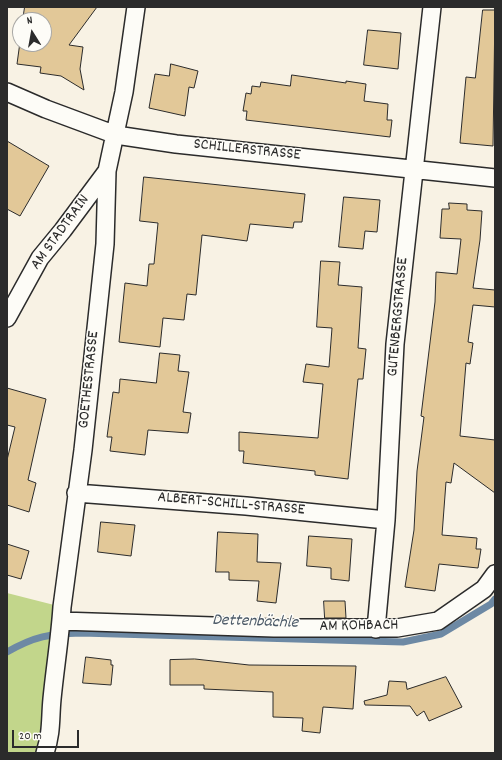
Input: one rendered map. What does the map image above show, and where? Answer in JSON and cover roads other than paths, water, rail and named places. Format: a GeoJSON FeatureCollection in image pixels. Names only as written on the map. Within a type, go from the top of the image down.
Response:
{"type":"FeatureCollection","features":[{"type":"Feature","properties":{"kind":"street","name":"GOETHESTRASSE"},"geometry":{"type":"LineString","coordinates":[[45,753],[51,730],[52,700],[76,493],[83,450],[105,244],[107,171],[116,135],[136,7]]}},
{"type":"Feature","properties":{"kind":"street","name":"GUTENBERGSTRASSE"},"geometry":{"type":"LineString","coordinates":[[376,629],[386,520],[395,344],[413,169],[432,7]]}},
{"type":"Feature","properties":{"kind":"street","name":"SCHILLERSTRASSE"},"geometry":{"type":"LineString","coordinates":[[7,92],[116,135],[176,144],[495,178]]}},
{"type":"Feature","properties":{"kind":"street","name":"AM STADTRAIN"},"geometry":{"type":"LineString","coordinates":[[7,318],[40,258],[107,171]]}},
{"type":"Feature","properties":{"kind":"street","name":"ALBERT-SCHILL-STRASSE"},"geometry":{"type":"LineString","coordinates":[[76,493],[246,506],[386,520]]}},
{"type":"Feature","properties":{"kind":"street","name":"AM KOHBACH"},"geometry":{"type":"LineString","coordinates":[[60,630],[397,628],[438,621],[484,589],[495,574]]}},
{"type":"Feature","properties":{"kind":"waterway","name":"Dettenbächle"},"geometry":{"type":"LineString","coordinates":[[7,652],[34,639],[51,635],[81,633],[403,642],[441,634],[491,604],[495,599]]}}]}
